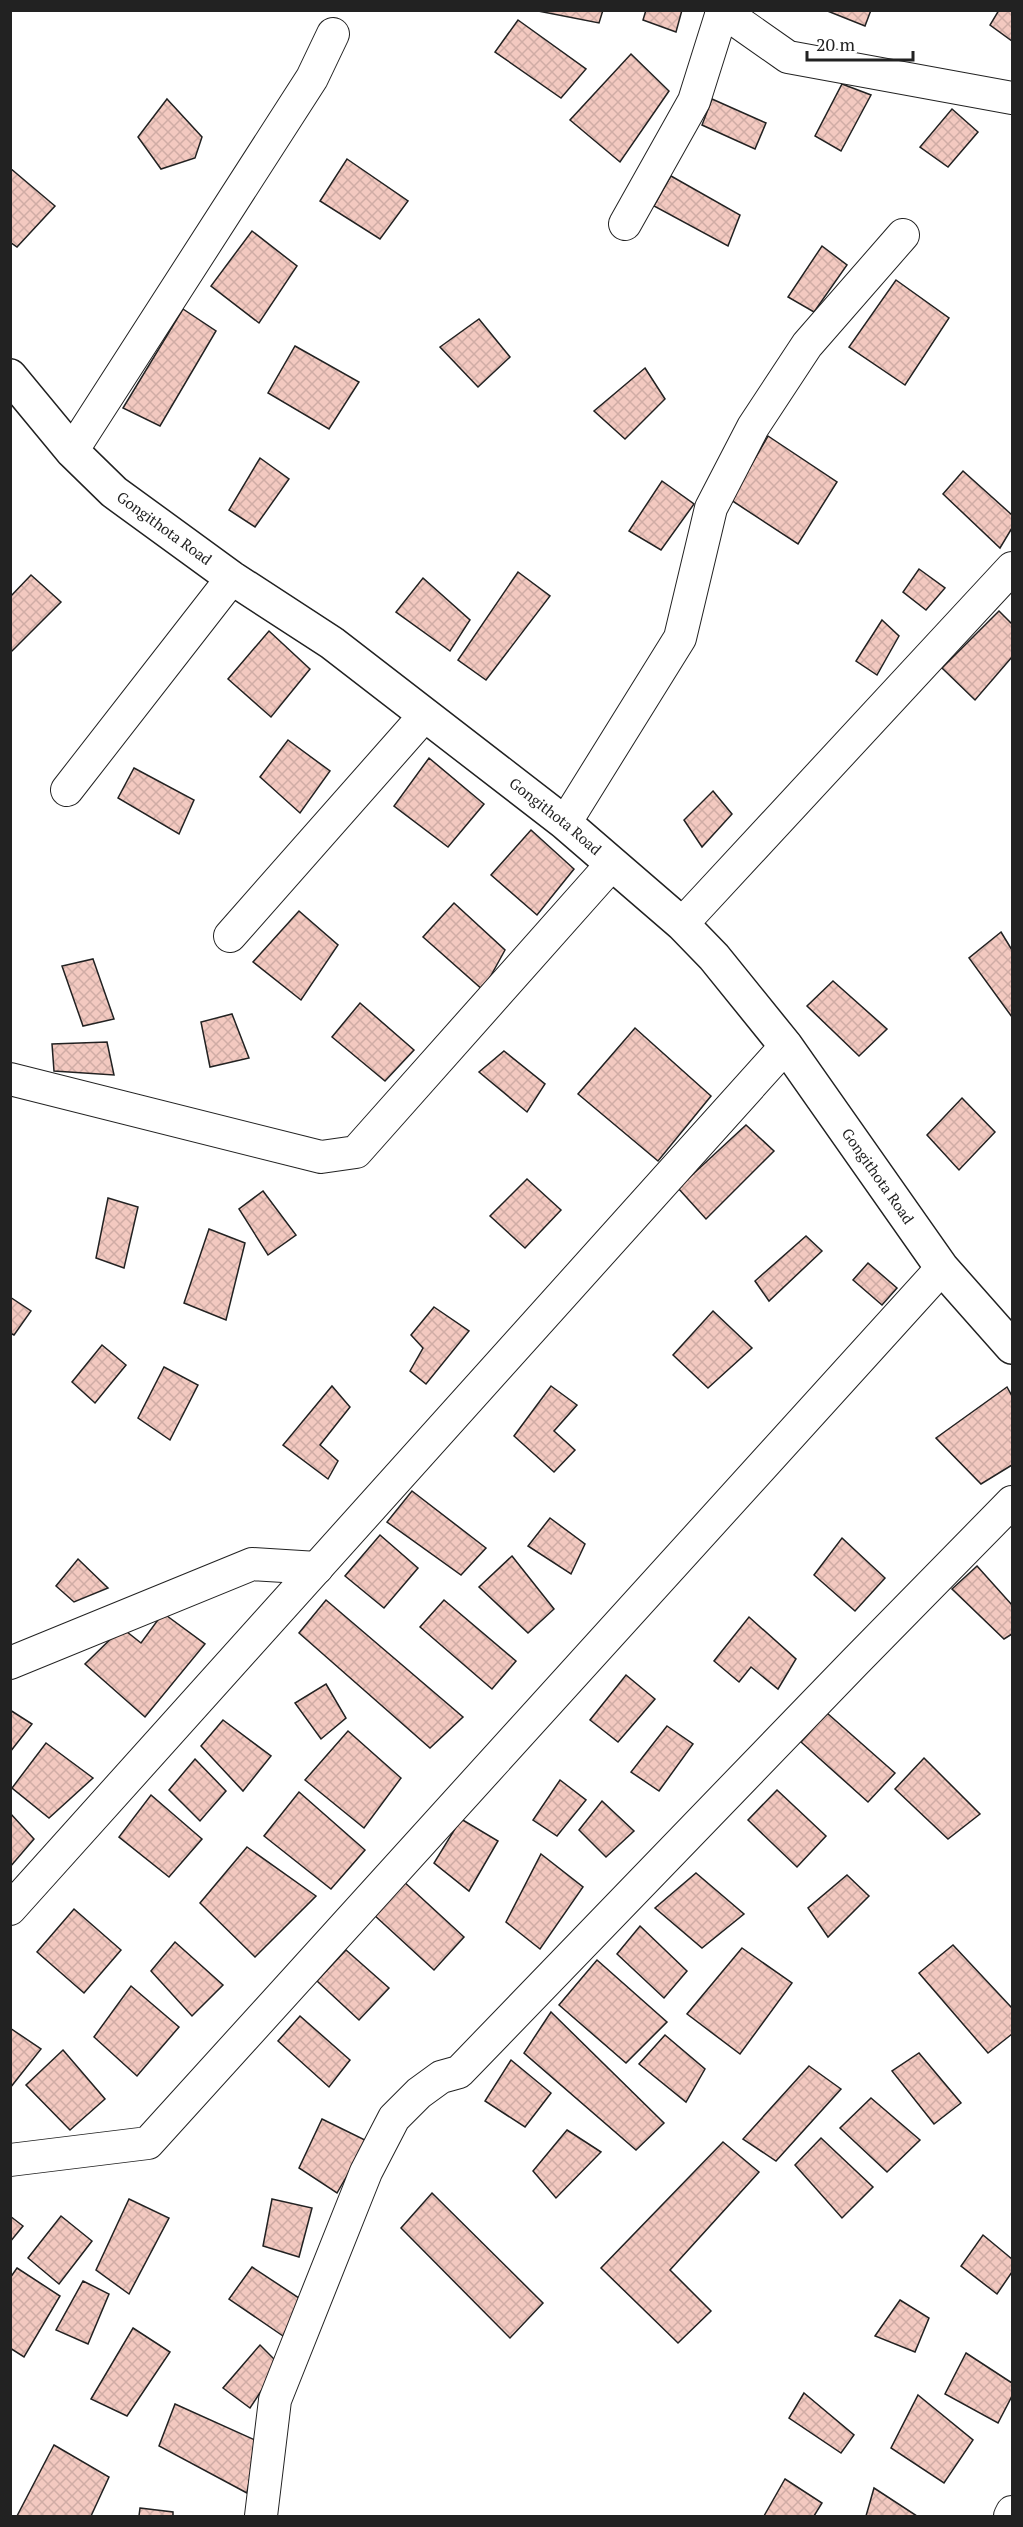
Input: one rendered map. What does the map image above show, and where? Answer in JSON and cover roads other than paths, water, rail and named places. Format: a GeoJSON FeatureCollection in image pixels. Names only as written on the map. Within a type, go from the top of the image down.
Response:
{"type":"FeatureCollection","features":[{"type":"Feature","properties":{"kind":"street"},"geometry":{"type":"LineString","coordinates":[[625,224],[694,101],[721,11],[788,57],[1012,98]]}},
{"type":"Feature","properties":{"kind":"street"},"geometry":{"type":"LineString","coordinates":[[72,451],[312,78],[333,34]]}},
{"type":"Feature","properties":{"kind":"street"},"geometry":{"type":"LineString","coordinates":[[565,823],[680,638],[711,508],[753,427],[807,345],[903,235]]}},
{"type":"Feature","properties":{"kind":"street","name":"Gongithota Road"},"geometry":{"type":"LineString","coordinates":[[10,376],[72,451],[114,492],[232,578],[332,643],[565,823],[682,924],[714,957],[786,1046],[942,1268],[1012,1347]]}},
{"type":"Feature","properties":{"kind":"street"},"geometry":{"type":"LineString","coordinates":[[682,924],[1012,568]]}},
{"type":"Feature","properties":{"kind":"street"},"geometry":{"type":"LineString","coordinates":[[68,790],[232,578]]}},
{"type":"Feature","properties":{"kind":"street"},"geometry":{"type":"LineString","coordinates":[[230,936],[425,715]]}},
{"type":"Feature","properties":{"kind":"street"},"geometry":{"type":"LineString","coordinates":[[10,1079],[321,1157],[356,1152],[612,864]]}},
{"type":"Feature","properties":{"kind":"street"},"geometry":{"type":"LineString","coordinates":[[10,1909],[786,1046]]}},
{"type":"Feature","properties":{"kind":"street"},"geometry":{"type":"LineString","coordinates":[[10,2160],[148,2142],[942,1268]]}},
{"type":"Feature","properties":{"kind":"street"},"geometry":{"type":"LineString","coordinates":[[261,2517],[275,2400],[366,2172],[394,2118],[419,2093],[441,2078],[459,2072],[1012,1502]]}},
{"type":"Feature","properties":{"kind":"street"},"geometry":{"type":"LineString","coordinates":[[10,1662],[252,1564],[317,1568]]}},
{"type":"Feature","properties":{"kind":"street"},"geometry":{"type":"LineString","coordinates":[[1010,2517],[1012,2512]]}}]}
